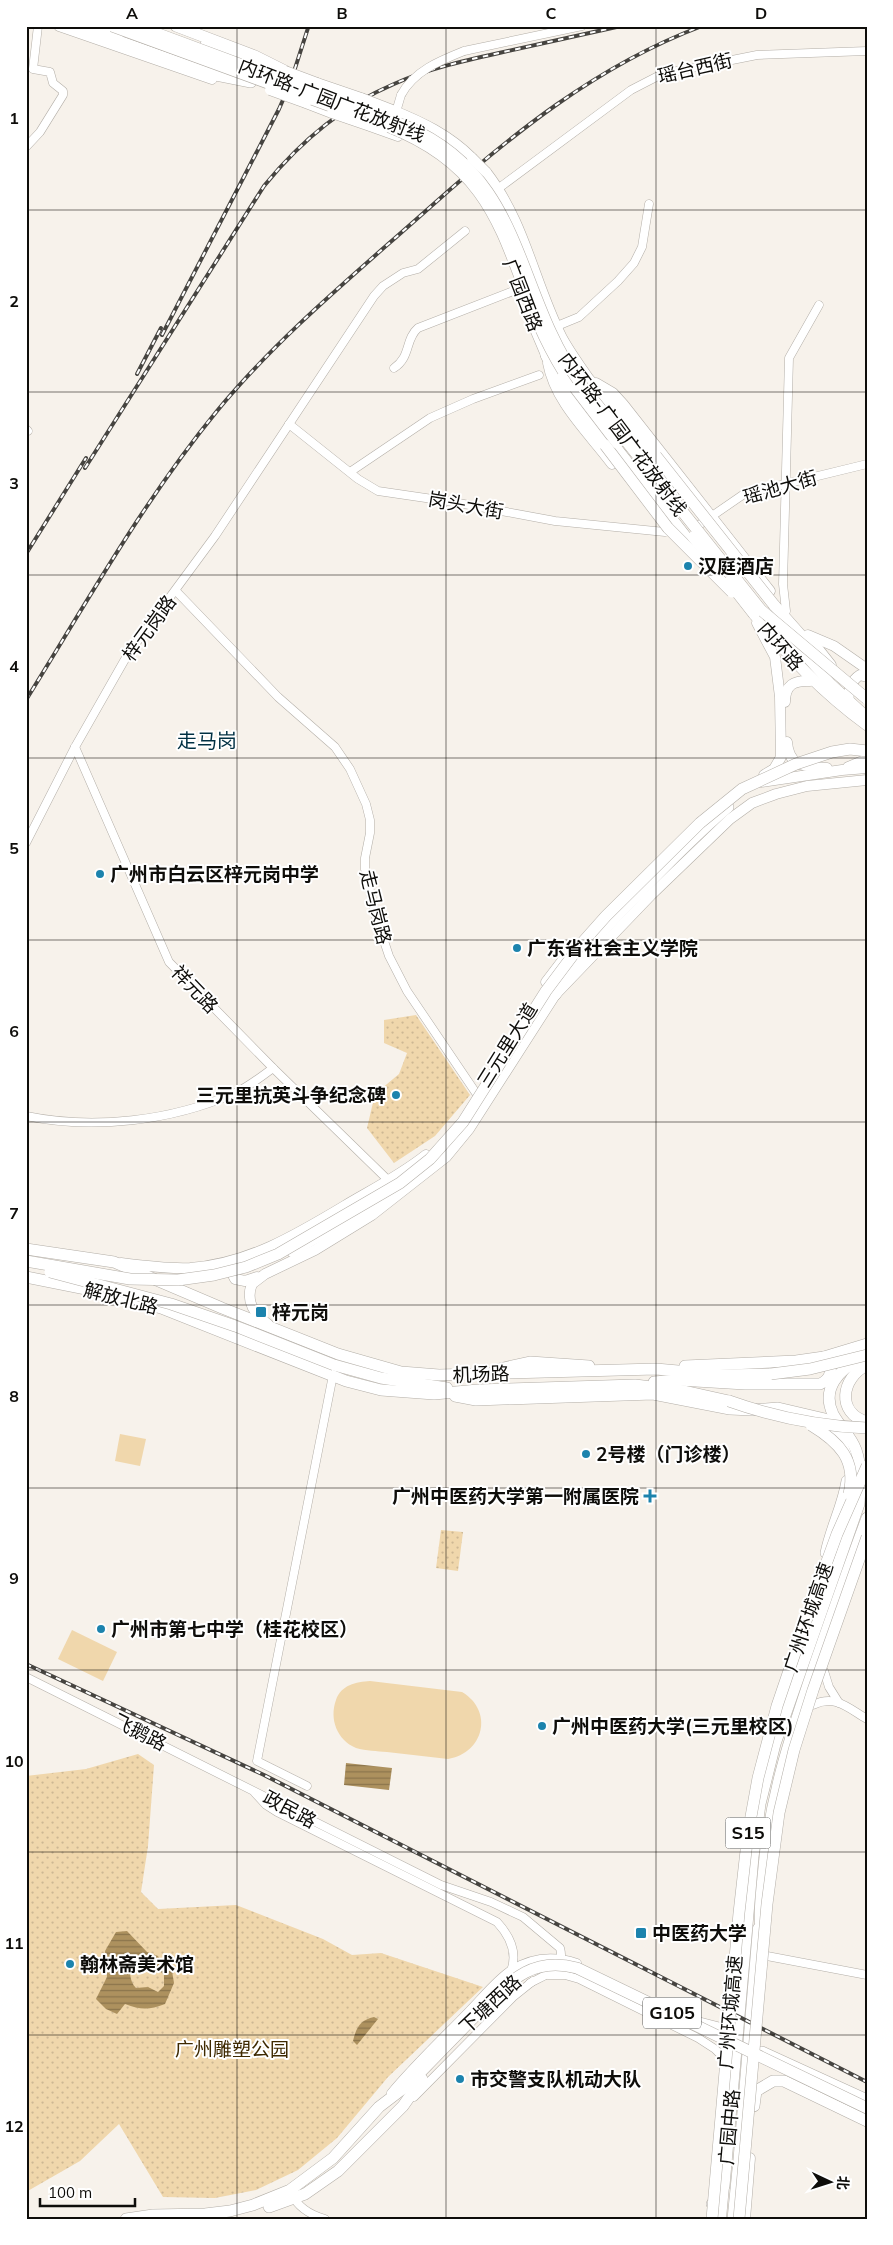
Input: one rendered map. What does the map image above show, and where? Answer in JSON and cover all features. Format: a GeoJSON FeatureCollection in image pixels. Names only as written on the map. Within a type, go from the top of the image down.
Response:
{"type":"FeatureCollection","features":[{"type":"Feature","properties":{"kind":"highway"},"geometry":{"type":"LineString","coordinates":[[76,26],[220,77],[251,82]]}},
{"type":"Feature","properties":{"kind":"highway","name":"内环路-广园广花放射线"},"geometry":{"type":"LineString","coordinates":[[112,26],[396,130],[426,144],[458,168],[478,190],[500,226],[544,338],[564,373],[756,619]]}},
{"type":"Feature","properties":{"kind":"highway","name":"内环路-广园广花放射线"},"geometry":{"type":"LineString","coordinates":[[137,26],[406,126],[432,138],[464,163],[490,193],[506,219],[518,245],[550,332],[576,377],[761,610],[830,667]]}},
{"type":"Feature","properties":{"kind":"highway"},"geometry":{"type":"LineString","coordinates":[[176,26],[255,56],[285,71]]}},
{"type":"Feature","properties":{"kind":"highway"},"geometry":{"type":"LineString","coordinates":[[546,355],[565,393],[668,528],[756,619]]}},
{"type":"Feature","properties":{"kind":"highway"},"geometry":{"type":"LineString","coordinates":[[589,380],[621,411],[774,605],[830,667],[867,699]]}},
{"type":"Feature","properties":{"kind":"highway","name":"内环路"},"geometry":{"type":"LineString","coordinates":[[756,619],[809,679],[830,698],[867,725]]}},
{"type":"Feature","properties":{"kind":"highway"},"geometry":{"type":"LineString","coordinates":[[26,1261],[130,1279],[172,1280],[214,1275],[246,1267],[278,1254],[400,1183],[430,1159],[463,1122],[555,978],[606,916],[715,809],[742,789],[792,766],[832,752],[850,749],[867,751]]}},
{"type":"Feature","properties":{"kind":"highway"},"geometry":{"type":"LineString","coordinates":[[555,995],[569,973],[605,928],[717,817],[752,788],[792,766]]}},
{"type":"Feature","properties":{"kind":"highway","name":"解放北路"},"geometry":{"type":"LineString","coordinates":[[26,1249],[114,1262]]}},
{"type":"Feature","properties":{"kind":"highway"},"geometry":{"type":"LineString","coordinates":[[113,1295],[119,1290],[121,1283],[121,1277],[114,1262]]}},
{"type":"Feature","properties":{"kind":"highway","name":"机场路"},"geometry":{"type":"LineString","coordinates":[[114,1262],[276,1330],[338,1354],[389,1370],[428,1375],[487,1373],[514,1364],[530,1362],[582,1364],[608,1370],[656,1369]]}},
{"type":"Feature","properties":{"kind":"highway"},"geometry":{"type":"LineString","coordinates":[[26,1266],[171,1304],[235,1326],[333,1370],[358,1373],[399,1382],[478,1390]]}},
{"type":"Feature","properties":{"kind":"highway","name":"解放北路"},"geometry":{"type":"LineString","coordinates":[[26,1278],[113,1295],[161,1308],[213,1327]]}},
{"type":"Feature","properties":{"kind":"highway"},"geometry":{"type":"LineString","coordinates":[[213,1327],[210,1321],[211,1312],[222,1308]]}},
{"type":"Feature","properties":{"kind":"highway","name":"机场路"},"geometry":{"type":"LineString","coordinates":[[213,1327],[333,1370],[381,1390],[413,1394],[446,1394],[478,1390],[570,1391],[634,1385],[684,1390],[805,1422],[867,1428]]}},
{"type":"Feature","properties":{"kind":"highway"},"geometry":{"type":"LineString","coordinates":[[656,1369],[796,1362],[824,1357],[867,1344]]}},
{"type":"Feature","properties":{"kind":"highway"},"geometry":{"type":"LineString","coordinates":[[656,1369],[722,1375],[771,1374],[810,1369],[867,1355]]}},
{"type":"Feature","properties":{"kind":"highway"},"geometry":{"type":"LineString","coordinates":[[859,1504],[860,1476],[856,1451],[831,1407],[830,1391],[837,1375],[849,1365],[867,1355]]}},
{"type":"Feature","properties":{"kind":"highway"},"geometry":{"type":"LineString","coordinates":[[634,1385],[679,1380],[736,1384],[820,1384],[826,1381],[830,1375],[830,1367],[824,1357]]}},
{"type":"Feature","properties":{"kind":"highway"},"geometry":{"type":"LineString","coordinates":[[867,1365],[850,1377],[845,1398],[857,1418],[867,1422]]}},
{"type":"Feature","properties":{"kind":"highway"},"geometry":{"type":"LineString","coordinates":[[446,1394],[476,1400],[570,1391],[653,1394],[730,1409],[778,1408],[825,1419],[841,1439],[848,1469],[845,1493],[830,1533],[826,1553]]}},
{"type":"Feature","properties":{"kind":"highway"},"geometry":{"type":"LineString","coordinates":[[805,1422],[832,1439],[843,1452],[848,1460],[852,1478],[849,1494],[826,1553]]}},
{"type":"Feature","properties":{"kind":"highway","name":"广州环城高速"},"geometry":{"type":"LineString","coordinates":[[709,2216],[739,1913],[748,1833],[758,1778],[777,1706],[814,1597],[837,1534],[867,1466]]}},
{"type":"Feature","properties":{"kind":"highway","name":"广园中路"},"geometry":{"type":"LineString","coordinates":[[724,2186],[755,1836],[765,1783],[785,1714],[859,1504]]}},
{"type":"Feature","properties":{"kind":"highway","name":"广园中路"},"geometry":{"type":"LineString","coordinates":[[759,1924],[772,1806],[783,1759],[823,1639],[863,1537],[867,1518]]}},
{"type":"Feature","properties":{"kind":"highway","name":"广州环城高速"},"geometry":{"type":"LineString","coordinates":[[739,2219],[767,1904],[780,1813],[794,1750],[863,1537]]}},
{"type":"Feature","properties":{"kind":"highway"},"geometry":{"type":"LineString","coordinates":[[759,1924],[767,1956],[760,2051],[867,2100]]}},
{"type":"Feature","properties":{"kind":"highway","name":"下塘西路"},"geometry":{"type":"LineString","coordinates":[[126,2219],[153,2215],[197,2215],[230,2211],[315,2188],[338,2171],[403,2106],[426,2074],[509,1982],[521,1974],[542,1966],[569,1966],[585,1970],[867,2108]]}},
{"type":"Feature","properties":{"kind":"highway","name":"下塘西路"},"geometry":{"type":"LineString","coordinates":[[226,2219],[261,2210],[292,2195],[333,2158],[379,2108],[409,2084],[484,2011],[528,1976],[550,1971],[575,1972],[867,2115]]}},
{"type":"Feature","properties":{"kind":"highway"},"geometry":{"type":"LineString","coordinates":[[791,2083],[789,2073],[797,2067]]}},
{"type":"Feature","properties":{"kind":"highway"},"geometry":{"type":"LineString","coordinates":[[738,2169],[751,2140],[756,2091],[773,2081],[791,2083],[867,2121]]}},
{"type":"Feature","properties":{"kind":"highway","name":"广园中路"},"geometry":{"type":"LineString","coordinates":[[733,2219],[738,2169]]}},
{"type":"Feature","properties":{"kind":"highway"},"geometry":{"type":"LineString","coordinates":[[709,2216],[724,2186]]}},
{"type":"Feature","properties":{"kind":"main road"},"geometry":{"type":"LineString","coordinates":[[59,26],[204,77],[225,81],[251,82]]}},
{"type":"Feature","properties":{"kind":"main road","name":"广园西路"},"geometry":{"type":"LineString","coordinates":[[99,26],[216,68],[306,104],[418,145],[458,172],[471,188],[499,235],[546,355],[722,582],[756,619],[772,649],[777,664],[782,751],[774,769],[741,787]]}},
{"type":"Feature","properties":{"kind":"main road","name":"广园西路"},"geometry":{"type":"LineString","coordinates":[[151,26],[245,60],[285,71],[394,111],[433,128],[455,142],[472,158],[498,188],[519,226],[557,326],[572,355],[589,380],[710,539],[867,731]]}},
{"type":"Feature","properties":{"kind":"main road"},"geometry":{"type":"LineString","coordinates":[[499,235],[506,225],[519,226]]}},
{"type":"Feature","properties":{"kind":"main road"},"geometry":{"type":"LineString","coordinates":[[546,355],[552,381],[560,397],[665,532],[697,564],[722,582]]}},
{"type":"Feature","properties":{"kind":"main road"},"geometry":{"type":"LineString","coordinates":[[589,380],[606,389],[623,404],[834,669],[845,706]]}},
{"type":"Feature","properties":{"kind":"main road"},"geometry":{"type":"LineString","coordinates":[[650,490],[657,520]]}},
{"type":"Feature","properties":{"kind":"main road"},"geometry":{"type":"LineString","coordinates":[[710,539],[745,559]]}},
{"type":"Feature","properties":{"kind":"main road"},"geometry":{"type":"LineString","coordinates":[[807,635],[834,646],[867,669]]}},
{"type":"Feature","properties":{"kind":"main road"},"geometry":{"type":"LineString","coordinates":[[845,706],[854,680],[860,674],[867,677]]}},
{"type":"Feature","properties":{"kind":"main road"},"geometry":{"type":"LineString","coordinates":[[809,679],[794,683],[786,693],[789,755],[800,764],[842,770],[867,759]]}},
{"type":"Feature","properties":{"kind":"main road","name":"广园西路"},"geometry":{"type":"LineString","coordinates":[[809,679],[845,706],[867,717]]}},
{"type":"Feature","properties":{"kind":"main road","name":"三元里大道"},"geometry":{"type":"LineString","coordinates":[[114,1262],[189,1268],[243,1257],[279,1243],[389,1181],[418,1162],[438,1144],[476,1093],[544,985],[577,941],[636,880],[724,798],[741,787],[842,770],[867,768]]}},
{"type":"Feature","properties":{"kind":"main road"},"geometry":{"type":"LineString","coordinates":[[851,782],[867,788]]}},
{"type":"Feature","properties":{"kind":"main road","name":"三元里大道"},"geometry":{"type":"LineString","coordinates":[[276,1330],[261,1319],[250,1303],[252,1284],[265,1274],[346,1232],[379,1210],[429,1171],[463,1138],[555,995],[718,829],[741,810],[762,799],[791,790],[851,782],[867,782]]}},
{"type":"Feature","properties":{"kind":"main road"},"geometry":{"type":"LineString","coordinates":[[26,1266],[130,1282],[170,1285],[228,1277],[258,1268],[292,1252],[403,1190]]}},
{"type":"Feature","properties":{"kind":"main road"},"geometry":{"type":"LineString","coordinates":[[243,1257],[233,1265],[232,1273],[235,1279],[245,1281],[265,1274]]}},
{"type":"Feature","properties":{"kind":"main road","name":"广园中路"},"geometry":{"type":"LineString","coordinates":[[859,1504],[867,1485]]}},
{"type":"Feature","properties":{"kind":"main road"},"geometry":{"type":"LineString","coordinates":[[767,1956],[775,1873],[787,1797],[824,1671],[866,1553],[863,1537]]}},
{"type":"Feature","properties":{"kind":"main road"},"geometry":{"type":"LineString","coordinates":[[709,2216],[717,2105],[741,1850],[752,1788],[775,1700],[826,1553]]}},
{"type":"Feature","properties":{"kind":"main road"},"geometry":{"type":"LineString","coordinates":[[816,1580],[835,1570]]}},
{"type":"Feature","properties":{"kind":"main road"},"geometry":{"type":"LineString","coordinates":[[842,1587],[843,1616]]}},
{"type":"Feature","properties":{"kind":"main road"},"geometry":{"type":"LineString","coordinates":[[802,1620],[810,1644]]}},
{"type":"Feature","properties":{"kind":"main road"},"geometry":{"type":"LineString","coordinates":[[823,1639],[824,1671]]}},
{"type":"Feature","properties":{"kind":"main road"},"geometry":{"type":"LineString","coordinates":[[796,1716],[813,1705]]}},
{"type":"Feature","properties":{"kind":"main road"},"geometry":{"type":"LineString","coordinates":[[761,1894],[775,1873]]}},
{"type":"Feature","properties":{"kind":"main road"},"geometry":{"type":"LineString","coordinates":[[732,1943],[747,1921]]}},
{"type":"Feature","properties":{"kind":"main road","name":"广园中路"},"geometry":{"type":"LineString","coordinates":[[738,2169],[759,1924]]}},
{"type":"Feature","properties":{"kind":"main road"},"geometry":{"type":"LineString","coordinates":[[756,2091],[760,2051]]}},
{"type":"Feature","properties":{"kind":"main road"},"geometry":{"type":"LineString","coordinates":[[717,2105],[729,2131]]}},
{"type":"Feature","properties":{"kind":"main road"},"geometry":{"type":"LineString","coordinates":[[745,2219],[751,2140]]}},
{"type":"Feature","properties":{"kind":"main road","name":"广园中路"},"geometry":{"type":"LineString","coordinates":[[721,2219],[724,2186]]}},
{"type":"Feature","properties":{"kind":"street"},"geometry":{"type":"LineString","coordinates":[[26,146],[40,132],[63,95],[63,91],[53,83],[50,72],[32,69],[38,26]]}},
{"type":"Feature","properties":{"kind":"street"},"geometry":{"type":"LineString","coordinates":[[394,111],[407,84],[439,60],[464,51],[582,26]]}},
{"type":"Feature","properties":{"kind":"street","name":"瑶台西街"},"geometry":{"type":"LineString","coordinates":[[498,188],[631,90],[662,74],[696,65],[757,55],[867,51]]}},
{"type":"Feature","properties":{"kind":"street"},"geometry":{"type":"LineString","coordinates":[[557,326],[578,317],[618,281],[634,263],[642,247],[649,204]]}},
{"type":"Feature","properties":{"kind":"street","name":"梓元岗路"},"geometry":{"type":"LineString","coordinates":[[26,843],[74,747],[128,654],[176,591],[383,286],[404,274],[418,269],[465,231]]}},
{"type":"Feature","properties":{"kind":"street"},"geometry":{"type":"LineString","coordinates":[[394,368],[402,363],[413,332],[418,328],[521,288]]}},
{"type":"Feature","properties":{"kind":"street"},"geometry":{"type":"LineString","coordinates":[[786,611],[783,584],[784,485],[789,358],[819,305]]}},
{"type":"Feature","properties":{"kind":"street"},"geometry":{"type":"LineString","coordinates":[[350,472],[430,418],[473,399],[539,375]]}},
{"type":"Feature","properties":{"kind":"street","name":"岗头大街"},"geometry":{"type":"LineString","coordinates":[[289,424],[370,487],[389,493],[555,520],[665,532]]}},
{"type":"Feature","properties":{"kind":"street","name":"瑶池大街"},"geometry":{"type":"LineString","coordinates":[[699,525],[744,494],[867,464]]}},
{"type":"Feature","properties":{"kind":"street"},"geometry":{"type":"LineString","coordinates":[[736,599],[742,598],[750,589]]}},
{"type":"Feature","properties":{"kind":"street","name":"走马岗路"},"geometry":{"type":"LineString","coordinates":[[176,591],[278,697],[331,744],[350,769],[366,804],[370,820],[370,832],[364,858],[365,869],[376,917],[389,956],[407,991],[476,1093]]}},
{"type":"Feature","properties":{"kind":"street","name":"祥元路"},"geometry":{"type":"LineString","coordinates":[[74,747],[169,962],[273,1068],[389,1181]]}},
{"type":"Feature","properties":{"kind":"street"},"geometry":{"type":"LineString","coordinates":[[26,1116],[84,1123],[112,1123],[189,1109],[237,1092],[273,1068]]}},
{"type":"Feature","properties":{"kind":"street"},"geometry":{"type":"LineString","coordinates":[[307,1786],[257,1761],[333,1370]]}},
{"type":"Feature","properties":{"kind":"street"},"geometry":{"type":"LineString","coordinates":[[824,1671],[829,1686],[840,1703]]}},
{"type":"Feature","properties":{"kind":"street","name":"飞鹅路"},"geometry":{"type":"LineString","coordinates":[[26,1677],[252,1789]]}},
{"type":"Feature","properties":{"kind":"street"},"geometry":{"type":"LineString","coordinates":[[813,1705],[826,1700],[840,1703],[867,1719]]}},
{"type":"Feature","properties":{"kind":"street","name":"政民路"},"geometry":{"type":"LineString","coordinates":[[252,1789],[260,1800],[277,1812],[497,1922],[507,1934],[514,1951],[511,1971]]}},
{"type":"Feature","properties":{"kind":"street","name":"政民路"},"geometry":{"type":"LineString","coordinates":[[252,1789],[276,1803],[441,1885],[491,1902],[523,1917],[560,1948],[561,1959]]}},
{"type":"Feature","properties":{"kind":"street"},"geometry":{"type":"LineString","coordinates":[[767,1956],[867,1975]]}},
{"type":"Feature","properties":{"kind":"street","name":"下塘西路"},"geometry":{"type":"LineString","coordinates":[[379,2108],[415,2066],[511,1971],[537,1959],[561,1959],[591,1969],[702,2023],[725,2028]]}},
{"type":"Feature","properties":{"kind":"street"},"geometry":{"type":"LineString","coordinates":[[511,1971],[520,1974],[527,1985],[556,1969],[561,1959]]}},
{"type":"Feature","properties":{"kind":"street","name":"下塘西路"},"geometry":{"type":"LineString","coordinates":[[403,2106],[425,2087],[527,1985],[553,1974],[564,1974],[579,1979],[698,2038],[715,2049],[723,2057]]}},
{"type":"Feature","properties":{"kind":"street"},"geometry":{"type":"LineString","coordinates":[[292,2195],[307,2212],[325,2219]]}},
{"type":"Feature","properties":{"kind":"green space"},"geometry":{"type":"Polygon","coordinates":[[[416,1015],[470,1095],[435,1136],[394,1163],[367,1128],[375,1094],[399,1074],[407,1053],[384,1043],[384,1020],[416,1015]]]}},
{"type":"Feature","properties":{"kind":"green space"},"geometry":{"type":"Polygon","coordinates":[[[120,1434],[146,1439],[140,1466],[115,1461],[120,1434]]]}},
{"type":"Feature","properties":{"kind":"green space"},"geometry":{"type":"Polygon","coordinates":[[[441,1530],[463,1532],[458,1571],[436,1568],[441,1530]]]}},
{"type":"Feature","properties":{"kind":"green space"},"geometry":{"type":"Polygon","coordinates":[[[72,1630],[117,1652],[103,1681],[58,1659],[72,1630]]]}},
{"type":"Feature","properties":{"kind":"green space"},"geometry":{"type":"Polygon","coordinates":[[[370,1681],[462,1692],[472,1700],[478,1710],[481,1720],[477,1740],[470,1749],[448,1759],[356,1748],[339,1734],[334,1721],[334,1707],[338,1695],[345,1688],[354,1683],[370,1681]]]}},
{"type":"Feature","properties":{"kind":"green space","name":"广州雕塑公园"},"geometry":{"type":"Polygon","coordinates":[[[138,1754],[154,1765],[148,1846],[141,1892],[158,1909],[236,1905],[323,1939],[352,1955],[381,1953],[483,1987],[388,2077],[337,2138],[298,2170],[256,2190],[215,2198],[163,2197],[119,2124],[80,2161],[26,2192],[26,1776],[86,1769],[138,1754]]]}},
{"type":"Feature","properties":{"kind":"shaded area"},"geometry":{"type":"Polygon","coordinates":[[[346,1763],[392,1768],[389,1790],[344,1785],[346,1763]]]}},
{"type":"Feature","properties":{"kind":"shaded area"},"geometry":{"type":"Polygon","coordinates":[[[127,1931],[147,1952],[158,1956],[164,1971],[172,1971],[174,1983],[165,2004],[145,2009],[125,2004],[117,2014],[106,2009],[96,1999],[107,1977],[105,1951],[116,1932],[127,1931]],[[132,1960],[130,1975],[132,1982],[136,1988],[148,1987],[158,1992],[164,1986],[164,1975],[156,1967],[151,1972],[141,1970],[139,1961],[132,1960]]]}},
{"type":"Feature","properties":{"kind":"shaded area"},"geometry":{"type":"Polygon","coordinates":[[[374,2017],[378,2019],[357,2045],[353,2041],[357,2028],[365,2020],[374,2017]]]}},
{"type":"Feature","properties":{"kind":"railway"},"geometry":{"type":"LineString","coordinates":[[85,468],[264,186],[292,155],[323,127],[375,93],[419,74],[472,59],[621,26]]}},
{"type":"Feature","properties":{"kind":"railway"},"geometry":{"type":"LineString","coordinates":[[26,700],[117,552],[190,445],[241,383],[292,331],[459,182],[523,129],[556,105],[626,61],[663,42],[702,26]]}},
{"type":"Feature","properties":{"kind":"railway"},"geometry":{"type":"LineString","coordinates":[[162,335],[279,109],[290,84],[308,28]]}},
{"type":"Feature","properties":{"kind":"railway"},"geometry":{"type":"LineString","coordinates":[[137,374],[161,328]]}},
{"type":"Feature","properties":{"kind":"railway"},"geometry":{"type":"LineString","coordinates":[[26,554],[86,458]]}},
{"type":"Feature","properties":{"kind":"railway"},"geometry":{"type":"LineString","coordinates":[[26,1664],[264,1775],[867,2082]]}},
{"type":"Feature","properties":{"kind":"place","name":"汉庭酒店"},"geometry":{"type":"Point","coordinates":[688,566]}},
{"type":"Feature","properties":{"kind":"place","name":"广州市白云区梓元岗中学"},"geometry":{"type":"Point","coordinates":[100,874]}},
{"type":"Feature","properties":{"kind":"place","name":"广东省社会主义学院"},"geometry":{"type":"Point","coordinates":[517,948]}},
{"type":"Feature","properties":{"kind":"place","name":"三元里抗英斗争纪念碑"},"geometry":{"type":"Point","coordinates":[396,1095]}},
{"type":"Feature","properties":{"kind":"place","name":"梓元岗"},"geometry":{"type":"Point","coordinates":[261,1312]}},
{"type":"Feature","properties":{"kind":"place","name":"2号楼（门诊楼）"},"geometry":{"type":"Point","coordinates":[586,1454]}},
{"type":"Feature","properties":{"kind":"place","name":"广州中医药大学第一附属医院"},"geometry":{"type":"Point","coordinates":[650,1496]}},
{"type":"Feature","properties":{"kind":"place","name":"广州市第七中学（桂花校区）"},"geometry":{"type":"Point","coordinates":[101,1629]}},
{"type":"Feature","properties":{"kind":"place","name":"广州中医药大学(三元里校区)"},"geometry":{"type":"Point","coordinates":[542,1726]}},
{"type":"Feature","properties":{"kind":"place","name":"中医药大学"},"geometry":{"type":"Point","coordinates":[641,1933]}},
{"type":"Feature","properties":{"kind":"place","name":"翰林斋美术馆"},"geometry":{"type":"Point","coordinates":[70,1964]}},
{"type":"Feature","properties":{"kind":"place","name":"市交警支队机动大队"},"geometry":{"type":"Point","coordinates":[460,2079]}},
{"type":"Feature","properties":{"kind":"district","name":"走马岗"},"geometry":{"type":"Point","coordinates":[207,741]}}]}
